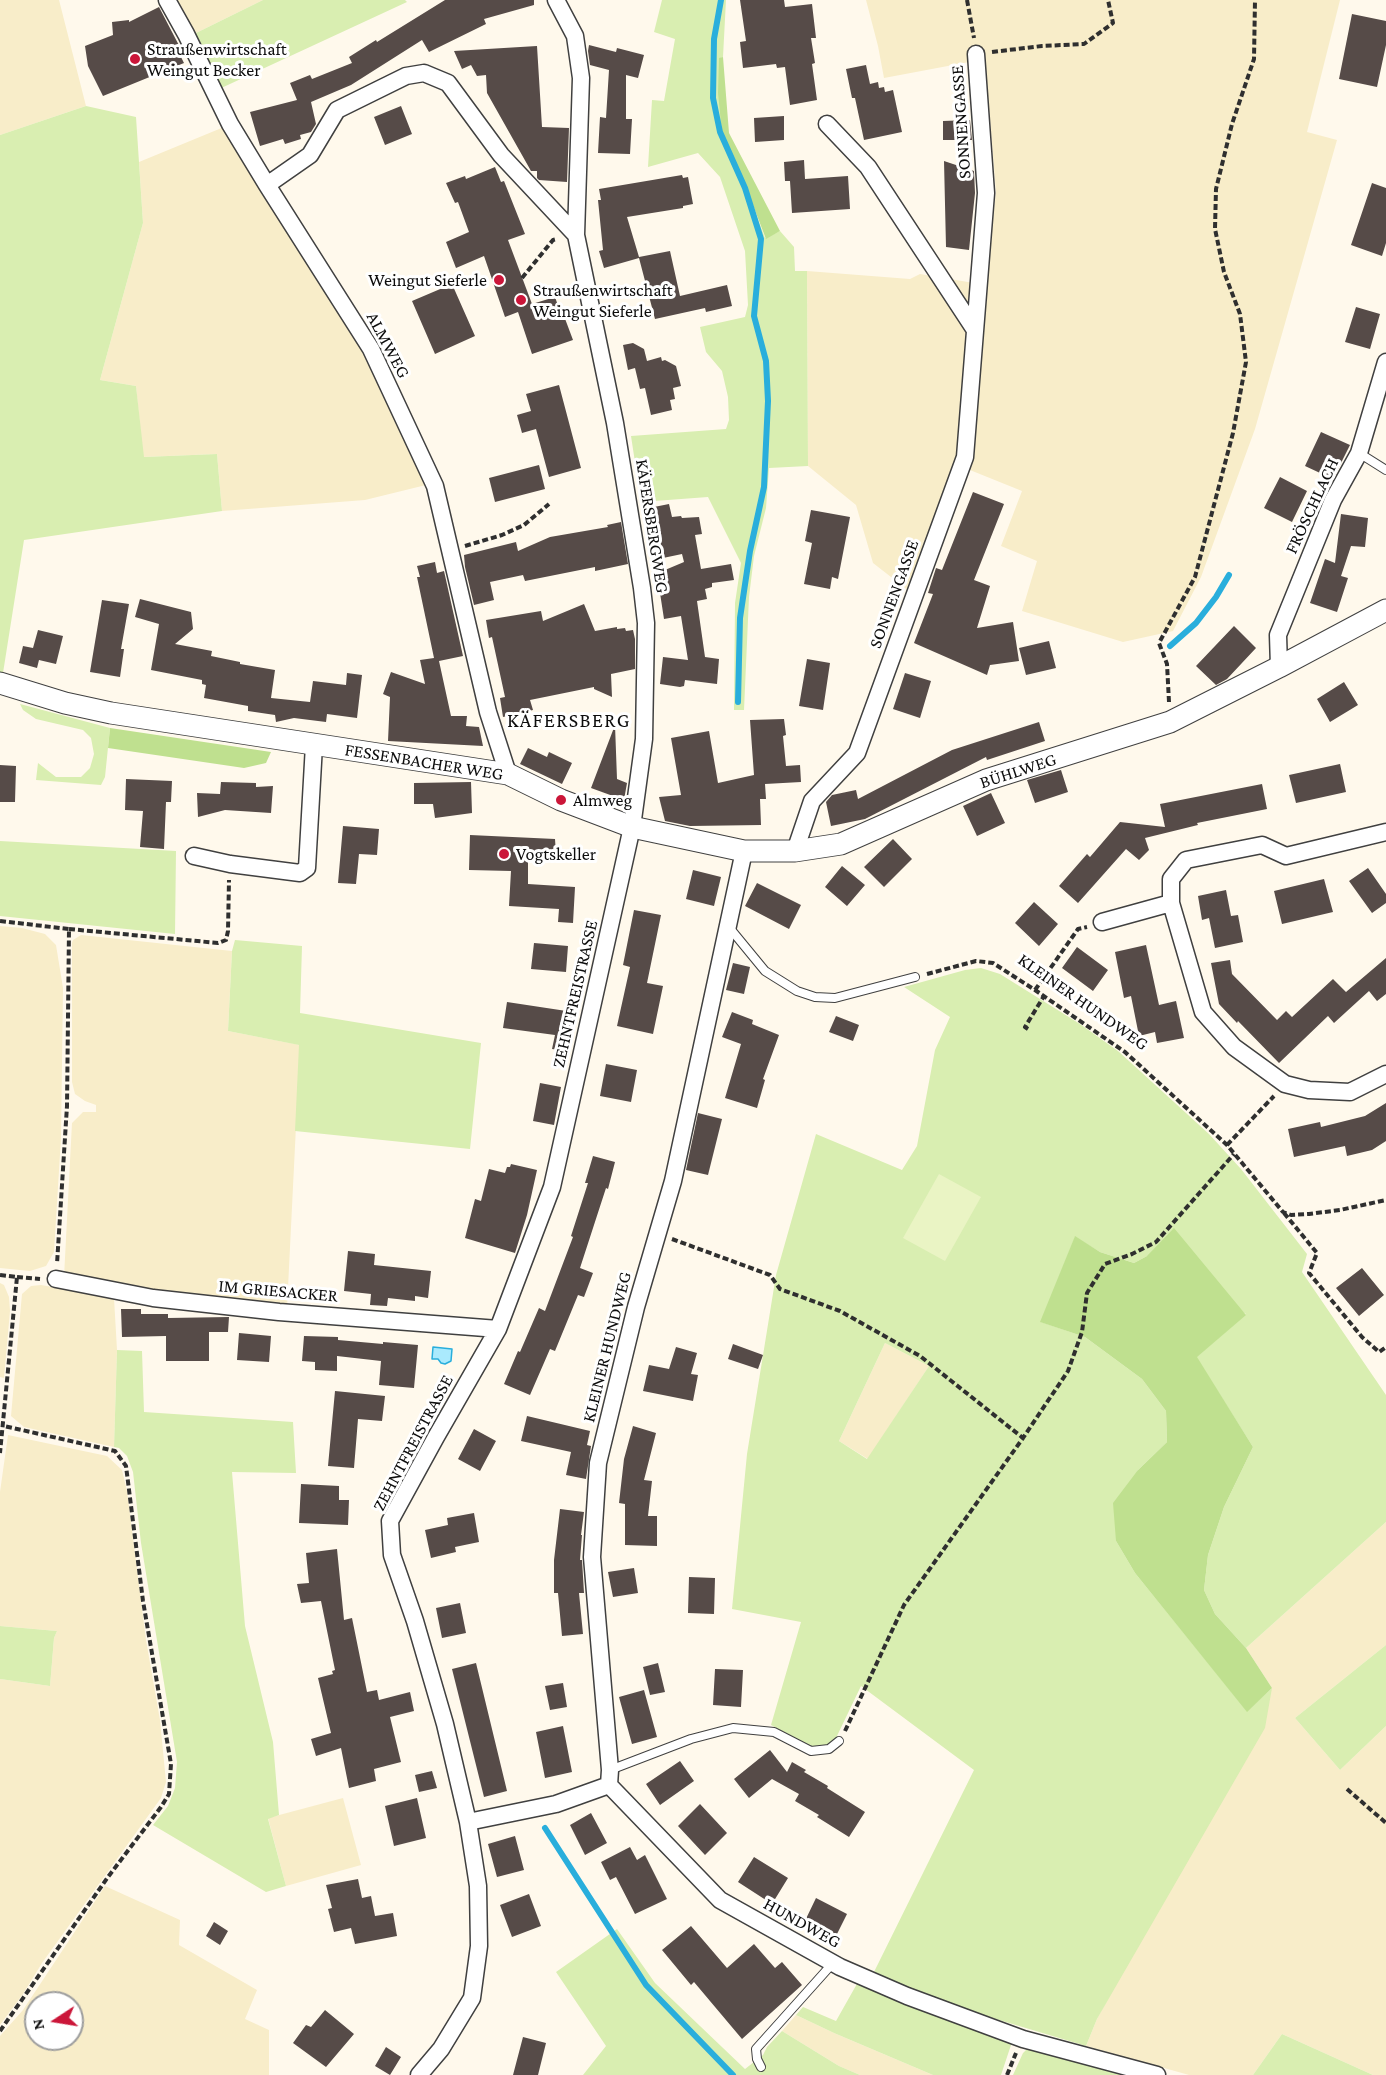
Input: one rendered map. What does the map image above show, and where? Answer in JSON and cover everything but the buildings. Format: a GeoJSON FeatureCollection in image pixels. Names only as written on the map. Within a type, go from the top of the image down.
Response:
{"type":"FeatureCollection","features":[{"type":"Feature","properties":{"kind":"street","name":"ALMWEG"},"geometry":{"type":"LineString","coordinates":[[167,0],[230,124],[371,349],[435,486],[488,712],[508,774]]}},
{"type":"Feature","properties":{"kind":"street","name":"KÄFERSBERGWEG"},"geometry":{"type":"LineString","coordinates":[[556,0],[575,36],[581,78],[576,235],[615,423],[645,611],[644,739],[632,827]]}},
{"type":"Feature","properties":{"kind":"street","name":"SONNENGASSE"},"geometry":{"type":"LineString","coordinates":[[795,851],[812,801],[857,753],[965,457],[986,193],[976,54]]}},
{"type":"Feature","properties":{"kind":"street"},"geometry":{"type":"LineString","coordinates":[[267,185],[310,155],[338,110],[406,76],[424,74],[448,83],[501,155],[576,235]]}},
{"type":"Feature","properties":{"kind":"street"},"geometry":{"type":"LineString","coordinates":[[827,124],[868,167],[975,330]]}},
{"type":"Feature","properties":{"kind":"street","name":"FRÖSCHLACH"},"geometry":{"type":"LineString","coordinates":[[1279,667],[1278,635],[1333,500],[1359,453],[1386,362]]}},
{"type":"Feature","properties":{"kind":"street","name":"BÜHLWEG"},"geometry":{"type":"LineString","coordinates":[[632,827],[744,851],[795,851],[841,844],[986,780],[1170,722],[1386,610]]}},
{"type":"Feature","properties":{"kind":"street","name":"FESSENBACHER WEG"},"geometry":{"type":"LineString","coordinates":[[0,683],[65,703],[111,713],[508,774],[561,800],[632,827]]}},
{"type":"Feature","properties":{"kind":"street"},"geometry":{"type":"LineString","coordinates":[[194,856],[230,864],[300,873],[307,868],[314,745]]}},
{"type":"Feature","properties":{"kind":"street","name":"ZEHNTFREISTRASSE"},"geometry":{"type":"LineString","coordinates":[[419,2075],[441,2049],[472,1998],[479,1946],[478,1886],[468,1822],[445,1724],[415,1621],[392,1555],[390,1521],[498,1329],[552,1186],[632,827]]}},
{"type":"Feature","properties":{"kind":"street"},"geometry":{"type":"LineString","coordinates":[[1386,832],[1286,856],[1262,845],[1186,860],[1171,879],[1171,903],[1203,1012],[1234,1047],[1285,1084],[1309,1090],[1350,1092],[1386,1074]]}},
{"type":"Feature","properties":{"kind":"street","name":"KLEINER HUNDWEG"},"geometry":{"type":"LineString","coordinates":[[610,1777],[592,1557],[598,1463],[636,1307],[673,1181],[744,851]]}},
{"type":"Feature","properties":{"kind":"street"},"geometry":{"type":"LineString","coordinates":[[1102,922],[1171,903]]}},
{"type":"Feature","properties":{"kind":"street","name":"IM GRIESACKER"},"geometry":{"type":"LineString","coordinates":[[56,1279],[153,1298],[279,1312],[498,1329]]}},
{"type":"Feature","properties":{"kind":"street"},"geometry":{"type":"LineString","coordinates":[[468,1822],[556,1804],[610,1777]]}},
{"type":"Feature","properties":{"kind":"street","name":"HUNDWEG"},"geometry":{"type":"LineString","coordinates":[[610,1777],[720,1900],[833,1963],[907,1996],[1023,2039],[1157,2075]]}},
{"type":"Feature","properties":{"kind":"lane"},"geometry":{"type":"LineString","coordinates":[[1359,453],[1386,470]]}},
{"type":"Feature","properties":{"kind":"lane"},"geometry":{"type":"LineString","coordinates":[[728,926],[765,970],[796,991],[815,997],[836,998],[915,977]]}},
{"type":"Feature","properties":{"kind":"lane"},"geometry":{"type":"LineString","coordinates":[[610,1777],[691,1739],[733,1728],[774,1732],[811,1751],[829,1749],[839,1741]]}},
{"type":"Feature","properties":{"kind":"lane"},"geometry":{"type":"LineString","coordinates":[[761,2067],[756,2049],[833,1963]]}},
{"type":"Feature","properties":{"kind":"path"},"geometry":{"type":"LineString","coordinates":[[967,0],[976,54],[1042,46],[1084,44],[1113,23],[1108,0]]}},
{"type":"Feature","properties":{"kind":"path"},"geometry":{"type":"LineString","coordinates":[[1170,722],[1167,664],[1159,643],[1196,577],[1233,433],[1246,362],[1240,314],[1224,272],[1215,229],[1216,189],[1232,124],[1254,59],[1256,0]]}},
{"type":"Feature","properties":{"kind":"path"},"geometry":{"type":"LineString","coordinates":[[522,278],[553,240],[576,235]]}},
{"type":"Feature","properties":{"kind":"path"},"geometry":{"type":"LineString","coordinates":[[450,550],[502,535],[524,525],[549,504]]}},
{"type":"Feature","properties":{"kind":"path"},"geometry":{"type":"LineString","coordinates":[[0,921],[218,943],[226,940],[228,931],[230,864]]}},
{"type":"Feature","properties":{"kind":"path"},"geometry":{"type":"LineString","coordinates":[[1035,990],[1078,929],[1102,922]]}},
{"type":"Feature","properties":{"kind":"path"},"geometry":{"type":"LineString","coordinates":[[0,1275],[56,1279],[67,1107],[69,929]]}},
{"type":"Feature","properties":{"kind":"path","name":"KLEINER HUNDWEG"},"geometry":{"type":"LineString","coordinates":[[915,977],[976,961],[993,963],[1125,1052],[1227,1145],[1317,1253],[1309,1273],[1362,1337],[1379,1352],[1386,1347]]}},
{"type":"Feature","properties":{"kind":"path"},"geometry":{"type":"LineString","coordinates":[[1028,1029],[1025,1027],[1044,996]]}},
{"type":"Feature","properties":{"kind":"path"},"geometry":{"type":"LineString","coordinates":[[1227,1145],[1285,1084]]}},
{"type":"Feature","properties":{"kind":"path"},"geometry":{"type":"LineString","coordinates":[[839,1741],[848,1727],[904,1605],[1068,1371],[1082,1332],[1087,1293],[1105,1264],[1156,1242],[1234,1154]]}},
{"type":"Feature","properties":{"kind":"path"},"geometry":{"type":"LineString","coordinates":[[1283,1212],[1292,1215],[1309,1214],[1386,1200]]}},
{"type":"Feature","properties":{"kind":"path"},"geometry":{"type":"LineString","coordinates":[[658,1234],[770,1275],[780,1289],[850,1317],[920,1356],[1023,1438]]}},
{"type":"Feature","properties":{"kind":"path"},"geometry":{"type":"LineString","coordinates":[[0,1453],[17,1277]]}},
{"type":"Feature","properties":{"kind":"path"},"geometry":{"type":"LineString","coordinates":[[0,2031],[108,1877],[161,1808],[168,1794],[171,1764],[143,1601],[126,1466],[115,1451],[4,1426]]}},
{"type":"Feature","properties":{"kind":"path"},"geometry":{"type":"LineString","coordinates":[[1347,1789],[1386,1823]]}},
{"type":"Feature","properties":{"kind":"shaded area"},"geometry":{"type":"Polygon","coordinates":[[[0,0],[59,0],[86,106],[0,135],[0,0]]]}},
{"type":"Feature","properties":{"kind":"shaded area"},"geometry":{"type":"Polygon","coordinates":[[[176,0],[263,0],[194,34],[176,0]]]}},
{"type":"Feature","properties":{"kind":"shaded area"},"geometry":{"type":"Polygon","coordinates":[[[866,0],[1340,0],[1307,132],[1337,140],[1255,429],[1201,577],[1173,631],[1123,642],[1022,611],[1037,561],[1001,546],[1022,491],[955,464],[909,591],[873,563],[856,505],[808,466],[807,271],[910,279],[920,274],[986,285],[996,192],[985,59],[884,78],[866,0]]]}},
{"type":"Feature","properties":{"kind":"shaded area"},"geometry":{"type":"Polygon","coordinates":[[[224,127],[288,235],[355,330],[426,485],[365,500],[222,511],[217,454],[143,457],[136,386],[100,380],[143,223],[139,162],[224,127]]]}},
{"type":"Feature","properties":{"kind":"shaded area"},"geometry":{"type":"Polygon","coordinates":[[[0,926],[22,928],[45,934],[56,945],[63,988],[61,1138],[54,1252],[46,1266],[30,1271],[0,1268],[0,926]]]}},
{"type":"Feature","properties":{"kind":"shaded area"},"geometry":{"type":"Polygon","coordinates":[[[81,935],[232,951],[228,1031],[300,1045],[287,1308],[113,1287],[64,1277],[72,1123],[83,1112],[96,1112],[96,1105],[75,1094],[72,1082],[72,943],[81,935]]]}},
{"type":"Feature","properties":{"kind":"shaded area"},"geometry":{"type":"Polygon","coordinates":[[[0,1283],[4,1285],[9,1297],[10,1311],[4,1378],[0,1377],[0,1283]]]}},
{"type":"Feature","properties":{"kind":"shaded area"},"geometry":{"type":"Polygon","coordinates":[[[41,1285],[114,1298],[117,1350],[114,1447],[24,1427],[11,1416],[22,1294],[31,1286],[41,1285]]]}},
{"type":"Feature","properties":{"kind":"shaded area"},"geometry":{"type":"Polygon","coordinates":[[[885,1343],[929,1366],[868,1459],[839,1441],[885,1343]]]}},
{"type":"Feature","properties":{"kind":"shaded area"},"geometry":{"type":"Polygon","coordinates":[[[8,1435],[107,1456],[122,1470],[127,1491],[146,1640],[160,1720],[166,1782],[161,1798],[0,2025],[0,1679],[50,1686],[54,1638],[57,1631],[0,1626],[0,1492],[8,1435]]]}},
{"type":"Feature","properties":{"kind":"shaded area"},"geometry":{"type":"Polygon","coordinates":[[[1386,1522],[1386,1645],[1295,1718],[1340,1770],[1386,1726],[1386,2075],[1373,2075],[1282,2034],[1253,2075],[1189,2075],[1086,2046],[1097,2019],[1272,1688],[1246,1648],[1386,1522]]]}},
{"type":"Feature","properties":{"kind":"shaded area"},"geometry":{"type":"Polygon","coordinates":[[[343,1798],[361,1865],[286,1886],[268,1818],[343,1798]]]}},
{"type":"Feature","properties":{"kind":"shaded area"},"geometry":{"type":"Polygon","coordinates":[[[105,1886],[180,1920],[179,1945],[257,1990],[245,2019],[269,2030],[269,2075],[0,2075],[0,2036],[24,2008],[24,2051],[84,2051],[84,1991],[36,1991],[105,1886]]]}},
{"type":"Feature","properties":{"kind":"shaded area"},"geometry":{"type":"Polygon","coordinates":[[[796,2015],[933,2075],[860,2075],[839,2066],[782,2031],[796,2015]]]}},
{"type":"Feature","properties":{"kind":"green space"},"geometry":{"type":"Polygon","coordinates":[[[263,0],[405,0],[407,2],[217,90],[194,34],[263,0]]]}},
{"type":"Feature","properties":{"kind":"green space"},"geometry":{"type":"Polygon","coordinates":[[[662,0],[726,0],[723,57],[719,59],[722,133],[765,238],[780,231],[794,247],[795,271],[807,271],[808,466],[769,468],[766,508],[754,556],[749,597],[744,710],[734,710],[735,603],[741,563],[708,497],[641,502],[631,436],[726,429],[729,420],[728,397],[722,371],[706,352],[700,327],[745,317],[748,305],[745,251],[720,177],[698,153],[648,167],[652,100],[664,101],[675,39],[654,32],[662,0]]]}},
{"type":"Feature","properties":{"kind":"green space"},"geometry":{"type":"Polygon","coordinates":[[[723,57],[729,133],[780,231],[766,239],[722,133],[718,93],[719,58],[723,57]]]}},
{"type":"Feature","properties":{"kind":"green space"},"geometry":{"type":"Polygon","coordinates":[[[86,106],[136,117],[143,223],[100,380],[136,386],[144,457],[217,454],[222,511],[24,540],[3,673],[0,672],[0,135],[86,106]]]}},
{"type":"Feature","properties":{"kind":"green space"},"geometry":{"type":"Polygon","coordinates":[[[20,704],[110,728],[105,777],[101,785],[36,780],[38,763],[56,777],[81,777],[90,768],[94,754],[91,738],[83,730],[36,719],[23,710],[20,704]]]}},
{"type":"Feature","properties":{"kind":"green space"},"geometry":{"type":"Polygon","coordinates":[[[110,728],[271,752],[266,763],[244,768],[108,748],[110,728]]]}},
{"type":"Feature","properties":{"kind":"green space"},"geometry":{"type":"Polygon","coordinates":[[[0,841],[176,851],[175,934],[0,916],[0,841]]]}},
{"type":"Feature","properties":{"kind":"green space"},"geometry":{"type":"Polygon","coordinates":[[[235,940],[302,946],[300,1013],[481,1043],[470,1149],[295,1131],[299,1045],[228,1031],[232,951],[235,940]]]}},
{"type":"Feature","properties":{"kind":"green space"},"geometry":{"type":"Polygon","coordinates":[[[981,968],[1000,974],[1080,1024],[1118,1051],[1209,1134],[1241,1169],[1307,1254],[1302,1272],[1386,1395],[1386,1522],[1246,1648],[1215,1614],[1204,1590],[1208,1555],[1224,1507],[1253,1447],[1196,1357],[1246,1314],[1147,1256],[1134,1263],[1100,1252],[1075,1237],[1041,1322],[1085,1337],[1142,1379],[1166,1411],[1167,1442],[1138,1470],[1116,1541],[1135,1573],[1247,1711],[1272,1688],[1265,1728],[1097,2019],[1086,2046],[929,1999],[872,1976],[974,1770],[861,1686],[836,1738],[824,1748],[814,1747],[771,1725],[801,1622],[732,1609],[747,1454],[776,1275],[816,1134],[902,1170],[917,1146],[935,1050],[950,1017],[904,987],[965,970],[981,968]],[[885,1343],[839,1441],[867,1459],[929,1366],[885,1343]]]}},
{"type":"Feature","properties":{"kind":"green space"},"geometry":{"type":"Polygon","coordinates":[[[939,1174],[981,1197],[945,1261],[903,1238],[939,1174]]]}},
{"type":"Feature","properties":{"kind":"green space"},"geometry":{"type":"Polygon","coordinates":[[[1174,1228],[1246,1315],[1197,1357],[1253,1447],[1224,1507],[1208,1555],[1204,1590],[1215,1614],[1246,1648],[1272,1688],[1247,1712],[1135,1573],[1116,1541],[1113,1503],[1138,1470],[1167,1442],[1166,1411],[1142,1379],[1085,1337],[1040,1322],[1075,1236],[1100,1252],[1134,1263],[1147,1256],[1174,1228]]]}},
{"type":"Feature","properties":{"kind":"green space"},"geometry":{"type":"Polygon","coordinates":[[[117,1350],[142,1351],[144,1412],[293,1422],[296,1473],[232,1472],[245,1626],[273,1742],[279,1815],[268,1819],[286,1886],[266,1892],[153,1825],[168,1806],[175,1788],[177,1762],[141,1543],[133,1472],[127,1456],[119,1448],[114,1447],[117,1350]]]}},
{"type":"Feature","properties":{"kind":"green space"},"geometry":{"type":"Polygon","coordinates":[[[0,1626],[57,1631],[54,1638],[50,1686],[0,1679],[0,1626]]]}},
{"type":"Feature","properties":{"kind":"green space"},"geometry":{"type":"Polygon","coordinates":[[[1386,1645],[1386,1726],[1340,1770],[1295,1718],[1386,1645]]]}},
{"type":"Feature","properties":{"kind":"green space"},"geometry":{"type":"Polygon","coordinates":[[[617,1929],[655,1983],[745,2069],[763,2055],[767,2047],[782,2031],[839,2066],[860,2075],[583,2075],[606,2046],[556,1972],[617,1929]]]}},
{"type":"Feature","properties":{"kind":"green space"},"geometry":{"type":"Polygon","coordinates":[[[858,1982],[1013,2039],[1001,2075],[933,2075],[796,2015],[803,2007],[836,2021],[858,1982]]]}},
{"type":"Feature","properties":{"kind":"green space"},"geometry":{"type":"Polygon","coordinates":[[[1282,2034],[1373,2075],[1253,2075],[1282,2034]]]}},
{"type":"Feature","properties":{"kind":"green space"},"geometry":{"type":"Polygon","coordinates":[[[1030,2046],[1134,2075],[1013,2075],[1023,2053],[1030,2046]]]}},
{"type":"Feature","properties":{"kind":"water"},"geometry":{"type":"Polygon","coordinates":[[[433,1347],[452,1349],[451,1361],[445,1364],[438,1359],[432,1359],[433,1347]]]}},
{"type":"Feature","properties":{"kind":"waterway"},"geometry":{"type":"LineString","coordinates":[[721,0],[714,39],[713,98],[720,132],[745,188],[761,239],[754,316],[766,361],[768,401],[764,487],[750,551],[740,618],[738,702]]}},
{"type":"Feature","properties":{"kind":"waterway"},"geometry":{"type":"LineString","coordinates":[[1170,646],[1196,623],[1229,575]]}},
{"type":"Feature","properties":{"kind":"waterway"},"geometry":{"type":"LineString","coordinates":[[545,1828],[646,1985],[733,2075]]}},
{"type":"Feature","properties":{"kind":"place","name":"Straußenwirtschaft Weingut Becker"},"geometry":{"type":"Point","coordinates":[135,59]}},
{"type":"Feature","properties":{"kind":"place","name":"Weingut Sieferle"},"geometry":{"type":"Point","coordinates":[499,280]}},
{"type":"Feature","properties":{"kind":"place","name":"Straußenwirtschaft Weingut Sieferle"},"geometry":{"type":"Point","coordinates":[521,300]}},
{"type":"Feature","properties":{"kind":"place","name":"Almweg"},"geometry":{"type":"Point","coordinates":[561,800]}},
{"type":"Feature","properties":{"kind":"place","name":"Vogtskeller"},"geometry":{"type":"Point","coordinates":[504,854]}},
{"type":"Feature","properties":{"kind":"district","name":"KÄFERSBERG"},"geometry":{"type":"Point","coordinates":[569,721]}}]}
